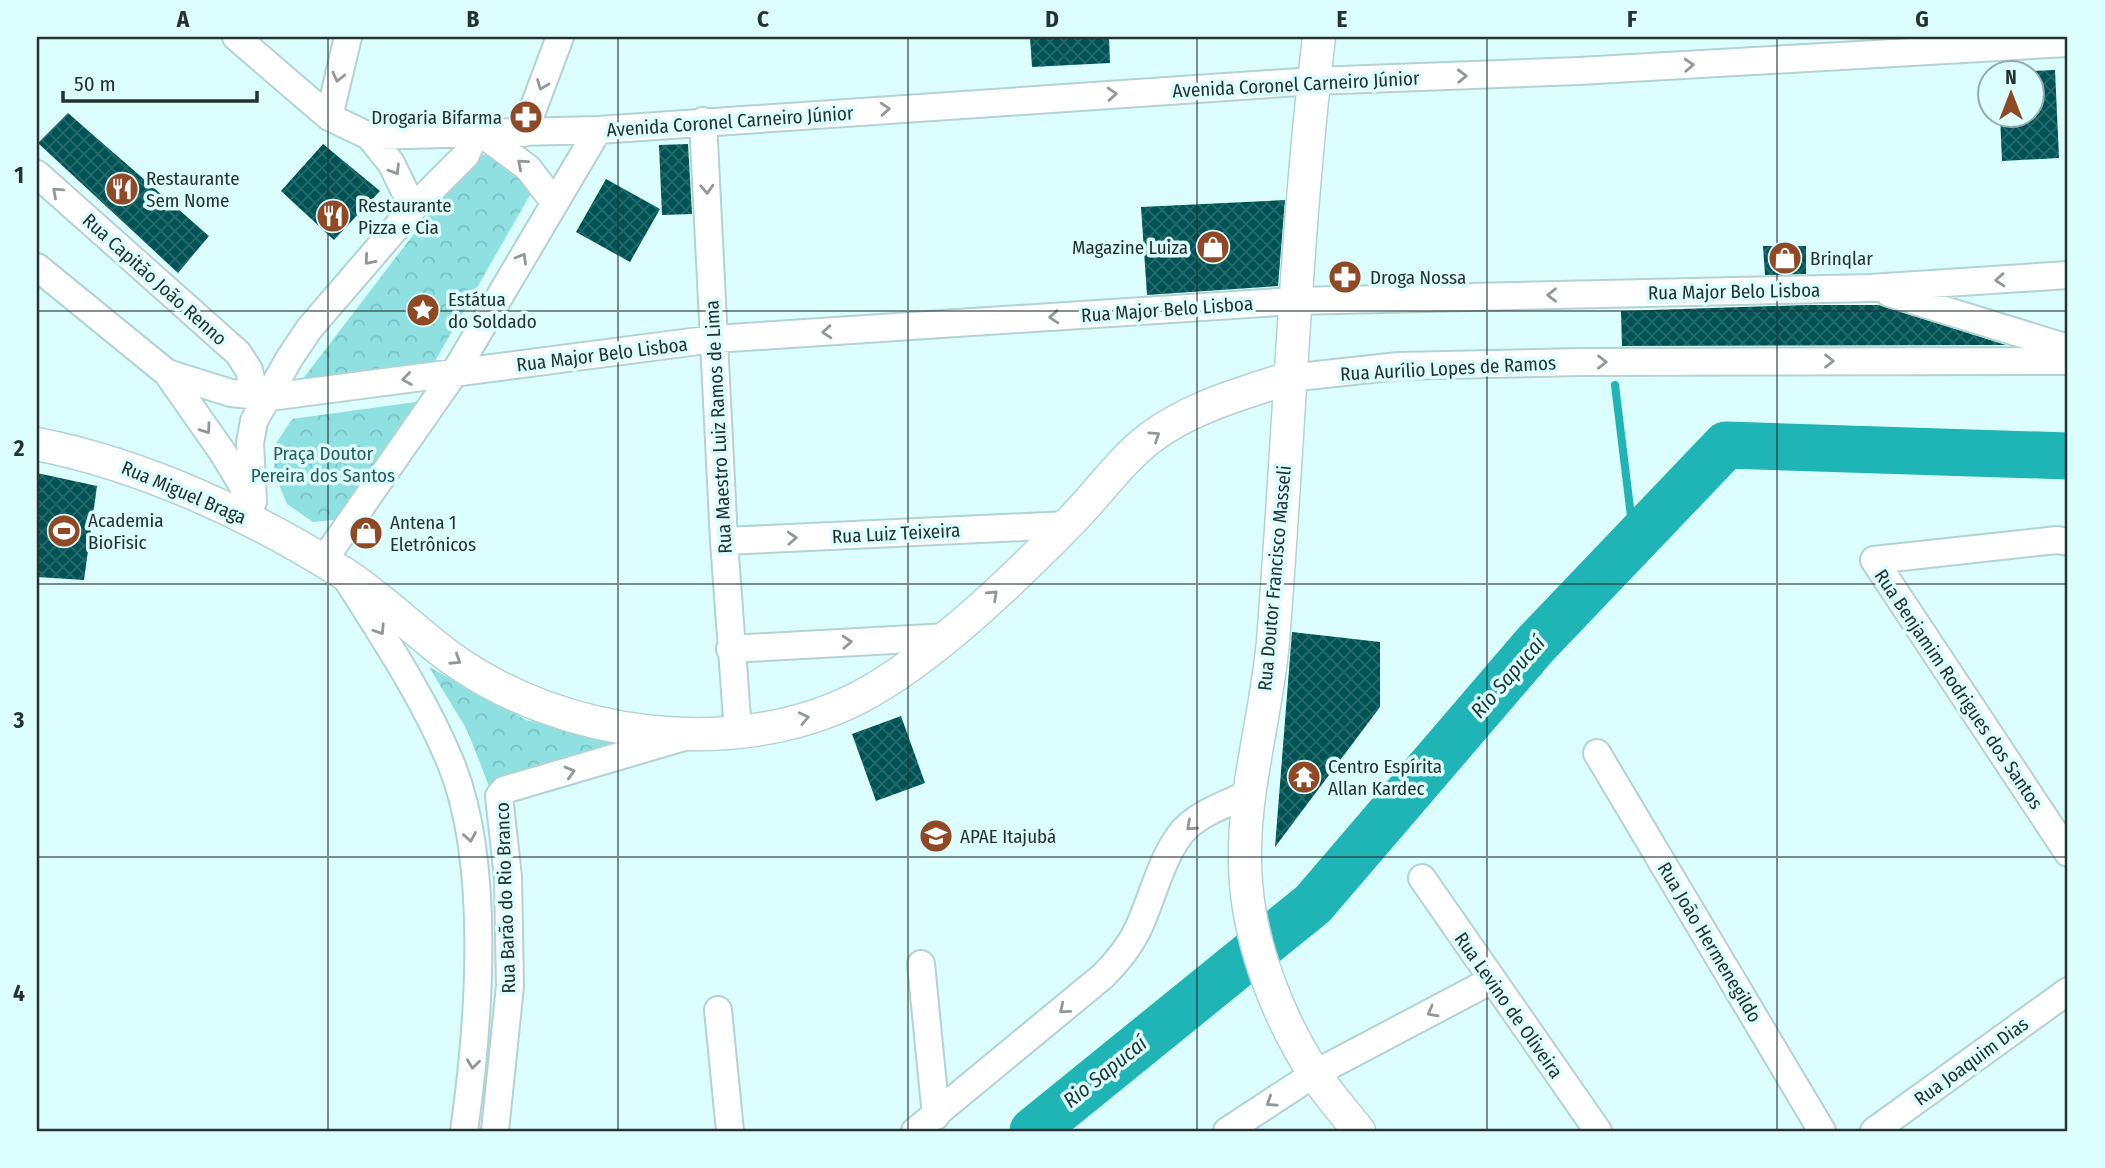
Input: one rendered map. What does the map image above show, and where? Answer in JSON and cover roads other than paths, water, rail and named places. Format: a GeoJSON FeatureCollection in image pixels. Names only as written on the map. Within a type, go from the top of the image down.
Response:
{"type":"FeatureCollection","features":[{"type":"Feature","properties":{"kind":"main road","name":"Rua Doutor Francisco Masseli"},"geometry":{"type":"LineString","coordinates":[[1319,37],[1294,301],[1272,645],[1244,825],[1246,884],[1253,926],[1270,985],[1314,1074],[1359,1131]]}},
{"type":"Feature","properties":{"kind":"main road","name":"Rua Aurílio Lopes de Ramos"},"geometry":{"type":"LineString","coordinates":[[686,737],[738,732],[822,714],[861,696],[948,637],[1068,525],[1149,439],[1200,408],[1289,378]]}},
{"type":"Feature","properties":{"kind":"main road","name":"Rua Miguel Braga"},"geometry":{"type":"LineString","coordinates":[[37,444],[117,463],[270,529],[333,567],[452,659],[511,693],[579,719],[686,737]]}},
{"type":"Feature","properties":{"kind":"street"},"geometry":{"type":"LineString","coordinates":[[236,37],[329,117],[369,136],[391,163],[413,208]]}},
{"type":"Feature","properties":{"kind":"street"},"geometry":{"type":"LineString","coordinates":[[329,117],[348,37]]}},
{"type":"Feature","properties":{"kind":"street"},"geometry":{"type":"LineString","coordinates":[[524,133],[560,37]]}},
{"type":"Feature","properties":{"kind":"street","name":"Avenida Coronel Carneiro Júnior"},"geometry":{"type":"LineString","coordinates":[[478,134],[598,130],[1314,81],[1579,71],[2068,43]]}},
{"type":"Feature","properties":{"kind":"street","name":"Rua Maestro Luiz Ramos de Lima"},"geometry":{"type":"LineString","coordinates":[[703,121],[730,649],[738,732]]}},
{"type":"Feature","properties":{"kind":"street"},"geometry":{"type":"LineString","coordinates":[[333,567],[455,372],[598,130]]}},
{"type":"Feature","properties":{"kind":"street"},"geometry":{"type":"LineString","coordinates":[[369,136],[478,134],[528,168],[555,202]]}},
{"type":"Feature","properties":{"kind":"street"},"geometry":{"type":"LineString","coordinates":[[253,502],[250,443],[262,397],[309,329],[413,208],[466,155],[478,134]]}},
{"type":"Feature","properties":{"kind":"street","name":"Rua Capitão João Renno"},"geometry":{"type":"LineString","coordinates":[[37,173],[238,354],[262,397]]}},
{"type":"Feature","properties":{"kind":"street"},"geometry":{"type":"LineString","coordinates":[[37,267],[167,373],[223,453],[270,529]]}},
{"type":"Feature","properties":{"kind":"street","name":"Rua Major Belo Lisboa"},"geometry":{"type":"LineString","coordinates":[[167,373],[231,393],[262,397],[714,339],[1294,301],[1870,288],[2068,275]]}},
{"type":"Feature","properties":{"kind":"street"},"geometry":{"type":"LineString","coordinates":[[1870,288],[2068,348]]}},
{"type":"Feature","properties":{"kind":"street","name":"Rua Aurílio Lopes de Ramos"},"geometry":{"type":"LineString","coordinates":[[1289,378],[1399,366],[1581,362],[2068,361]]}},
{"type":"Feature","properties":{"kind":"street","name":"Rua Luiz Teixeira"},"geometry":{"type":"LineString","coordinates":[[724,541],[1068,525]]}},
{"type":"Feature","properties":{"kind":"street","name":"Rua Benjamim Rodrigues dos Santos"},"geometry":{"type":"LineString","coordinates":[[2068,541],[1874,560],[2068,853]]}},
{"type":"Feature","properties":{"kind":"street","name":"Rua Barão do Rio Branco"},"geometry":{"type":"LineString","coordinates":[[333,567],[417,690],[451,764],[471,838],[477,941],[475,1043],[464,1131]]}},
{"type":"Feature","properties":{"kind":"street"},"geometry":{"type":"LineString","coordinates":[[730,649],[948,637]]}},
{"type":"Feature","properties":{"kind":"street","name":"Rua Barão do Rio Branco"},"geometry":{"type":"LineString","coordinates":[[495,1131],[510,986],[508,877],[499,802],[504,790],[686,737]]}},
{"type":"Feature","properties":{"kind":"street","name":"Rua João Hermenegildo"},"geometry":{"type":"LineString","coordinates":[[1597,753],[1822,1131]]}},
{"type":"Feature","properties":{"kind":"street"},"geometry":{"type":"LineString","coordinates":[[925,1124],[1102,976],[1122,956],[1138,930],[1175,843],[1186,828],[1202,816],[1250,793]]}},
{"type":"Feature","properties":{"kind":"street","name":"Rua Levino de Oliveira"},"geometry":{"type":"LineString","coordinates":[[1422,878],[1598,1131]]}},
{"type":"Feature","properties":{"kind":"street"},"geometry":{"type":"LineString","coordinates":[[921,964],[925,1124]]}},
{"type":"Feature","properties":{"kind":"street"},"geometry":{"type":"LineString","coordinates":[[1227,1131],[1314,1074],[1492,980]]}},
{"type":"Feature","properties":{"kind":"street","name":"Rua Joaquim Dias"},"geometry":{"type":"LineString","coordinates":[[1874,1131],[2068,991]]}},
{"type":"Feature","properties":{"kind":"street"},"geometry":{"type":"LineString","coordinates":[[718,1010],[730,1131]]}},
{"type":"Feature","properties":{"kind":"waterway"},"geometry":{"type":"LineString","coordinates":[[1615,385],[1634,541]]}},
{"type":"Feature","properties":{"kind":"waterway","name":"Rio Sapucaí"},"geometry":{"type":"LineString","coordinates":[[1033,1131],[1313,904],[1535,645],[1726,445],[2068,456]]}},
{"type":"Feature","properties":{"kind":"place","name":"Drogaria Bifarma"},"geometry":{"type":"Point","coordinates":[526,117]}},
{"type":"Feature","properties":{"kind":"place","name":"Restaurante Sem Nome"},"geometry":{"type":"Point","coordinates":[122,189]}},
{"type":"Feature","properties":{"kind":"place","name":"Restaurante Pizza e Cia"},"geometry":{"type":"Point","coordinates":[333,216]}},
{"type":"Feature","properties":{"kind":"place","name":"Magazine Luiza"},"geometry":{"type":"Point","coordinates":[1213,247]}},
{"type":"Feature","properties":{"kind":"place","name":"Brinqlar"},"geometry":{"type":"Point","coordinates":[1785,258]}},
{"type":"Feature","properties":{"kind":"place","name":"Droga Nossa"},"geometry":{"type":"Point","coordinates":[1345,277]}},
{"type":"Feature","properties":{"kind":"place","name":"Estátua do Soldado"},"geometry":{"type":"Point","coordinates":[423,310]}},
{"type":"Feature","properties":{"kind":"place","name":"Academia BioFisic"},"geometry":{"type":"Point","coordinates":[64,531]}},
{"type":"Feature","properties":{"kind":"place","name":"Antena 1 Eletrônicos"},"geometry":{"type":"Point","coordinates":[366,533]}},
{"type":"Feature","properties":{"kind":"place","name":"Centro Espírita Allan Kardec"},"geometry":{"type":"Point","coordinates":[1304,777]}},
{"type":"Feature","properties":{"kind":"place","name":"APAE Itajubá"},"geometry":{"type":"Point","coordinates":[936,836]}},
{"type":"Feature","properties":{"kind":"park label","name":"Praça Doutor Pereira dos Santos"},"geometry":{"type":"Point","coordinates":[323,464]}}]}
